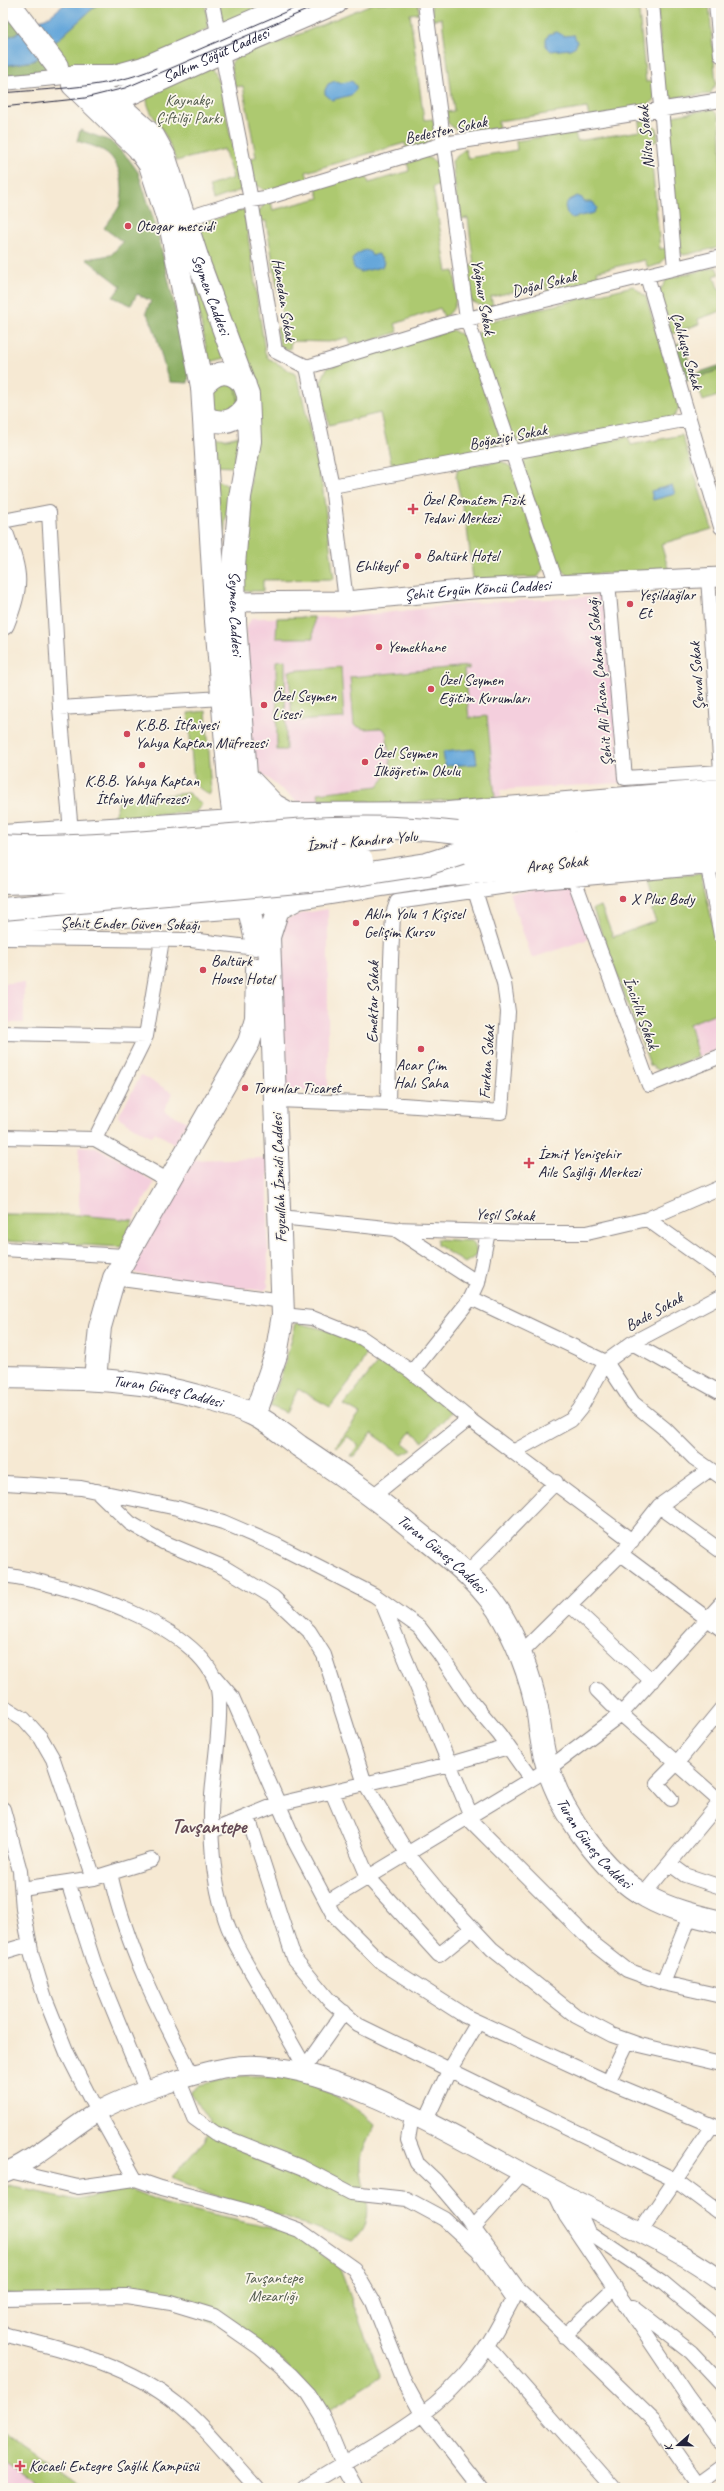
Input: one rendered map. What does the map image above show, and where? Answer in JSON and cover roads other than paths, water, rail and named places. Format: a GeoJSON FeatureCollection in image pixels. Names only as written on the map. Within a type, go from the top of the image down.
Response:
{"type":"FeatureCollection","features":[{"type":"Feature","properties":{"kind":"main road"},"geometry":{"type":"LineString","coordinates":[[66,73],[114,76],[143,68],[220,43],[294,3]]}},
{"type":"Feature","properties":{"kind":"main road","name":"Salkım Söğüt Caddesi"},"geometry":{"type":"LineString","coordinates":[[105,105],[141,87],[220,43],[336,3]]}},
{"type":"Feature","properties":{"kind":"main road","name":"Seymen Caddesi"},"geometry":{"type":"LineString","coordinates":[[12,7],[66,73],[105,105],[154,137],[171,172],[200,266],[247,394],[250,441],[240,497],[234,565],[238,778]]}},
{"type":"Feature","properties":{"kind":"main road"},"geometry":{"type":"LineString","coordinates":[[141,87],[141,108],[154,137]]}},
{"type":"Feature","properties":{"kind":"main road","name":"Seymen Caddesi"},"geometry":{"type":"LineString","coordinates":[[105,105],[138,148],[153,172],[171,229],[202,387],[222,698],[238,778]]}},
{"type":"Feature","properties":{"kind":"main road"},"geometry":{"type":"LineString","coordinates":[[202,387],[210,378],[219,374],[233,375],[247,394],[241,414],[229,422],[221,422],[204,417]]}},
{"type":"Feature","properties":{"kind":"main road"},"geometry":{"type":"LineString","coordinates":[[3,536],[13,565],[15,582],[13,598],[3,624]]}},
{"type":"Feature","properties":{"kind":"main road"},"geometry":{"type":"LineString","coordinates":[[238,778],[274,805],[290,814]]}},
{"type":"Feature","properties":{"kind":"main road"},"geometry":{"type":"LineString","coordinates":[[95,1379],[100,1327],[114,1278],[124,1256],[249,1042],[256,1018],[260,942],[256,905],[242,820],[238,778]]}},
{"type":"Feature","properties":{"kind":"main road"},"geometry":{"type":"LineString","coordinates":[[208,821],[220,813],[238,778]]}},
{"type":"Feature","properties":{"kind":"main road"},"geometry":{"type":"LineString","coordinates":[[3,836],[208,821],[242,820],[290,814],[448,813],[721,790]]}},
{"type":"Feature","properties":{"kind":"main road","name":"İzmit - Kandıra Yolu"},"geometry":{"type":"LineString","coordinates":[[3,883],[155,878],[459,843],[572,821],[721,809]]}},
{"type":"Feature","properties":{"kind":"main road"},"geometry":{"type":"LineString","coordinates":[[290,814],[274,832],[266,850],[267,865],[274,880],[297,899]]}},
{"type":"Feature","properties":{"kind":"main road"},"geometry":{"type":"LineString","coordinates":[[208,821],[228,860],[229,877],[226,894],[217,908]]}},
{"type":"Feature","properties":{"kind":"main road"},"geometry":{"type":"LineString","coordinates":[[3,823],[46,834]]}},
{"type":"Feature","properties":{"kind":"main road"},"geometry":{"type":"LineString","coordinates":[[3,846],[156,842],[328,826],[410,827],[459,843]]}},
{"type":"Feature","properties":{"kind":"main road","name":"İzmit - Kandıra Yolu"},"geometry":{"type":"LineString","coordinates":[[3,864],[154,859],[721,830]]}},
{"type":"Feature","properties":{"kind":"main road"},"geometry":{"type":"LineString","coordinates":[[3,909],[331,879],[427,864],[459,843]]}},
{"type":"Feature","properties":{"kind":"main road"},"geometry":{"type":"LineString","coordinates":[[3,922],[84,919],[256,905],[447,875],[721,849]]}},
{"type":"Feature","properties":{"kind":"main road"},"geometry":{"type":"LineString","coordinates":[[260,942],[278,910],[297,899]]}},
{"type":"Feature","properties":{"kind":"main road"},"geometry":{"type":"LineString","coordinates":[[217,908],[239,919],[260,942]]}},
{"type":"Feature","properties":{"kind":"main road","name":"Feyzullah İzmidi Caddesi"},"geometry":{"type":"LineString","coordinates":[[255,1415],[276,1355],[283,1308],[276,1100],[260,942]]}},
{"type":"Feature","properties":{"kind":"main road","name":"Turan Güneş Caddesi"},"geometry":{"type":"LineString","coordinates":[[3,1377],[95,1379],[161,1386],[228,1405],[255,1415],[373,1496],[467,1573],[493,1602],[521,1653],[536,1707],[539,1774],[555,1789],[591,1845],[607,1865],[643,1895],[664,1906],[721,1922]]}},
{"type":"Feature","properties":{"kind":"street","name":"Hanedan Sokak"},"geometry":{"type":"LineString","coordinates":[[212,3],[251,200],[275,351],[306,367]]}},
{"type":"Feature","properties":{"kind":"street","name":"Yağmur Sokak"},"geometry":{"type":"LineString","coordinates":[[426,3],[467,319],[557,585]]}},
{"type":"Feature","properties":{"kind":"street","name":"Nilsu Sokak"},"geometry":{"type":"LineString","coordinates":[[652,3],[675,268]]}},
{"type":"Feature","properties":{"kind":"street"},"geometry":{"type":"LineString","coordinates":[[716,3],[721,55]]}},
{"type":"Feature","properties":{"kind":"street"},"geometry":{"type":"LineString","coordinates":[[3,83],[66,73]]}},
{"type":"Feature","properties":{"kind":"street","name":"Bedesten Sokak"},"geometry":{"type":"LineString","coordinates":[[185,219],[238,202],[265,198],[444,144],[721,100]]}},
{"type":"Feature","properties":{"kind":"street","name":"Doğal Sokak"},"geometry":{"type":"LineString","coordinates":[[306,367],[467,319],[721,257]]}},
{"type":"Feature","properties":{"kind":"street","name":"Çalıkuşu Sokak"},"geometry":{"type":"LineString","coordinates":[[647,276],[689,419],[719,510],[721,527]]}},
{"type":"Feature","properties":{"kind":"street"},"geometry":{"type":"LineString","coordinates":[[306,367],[332,486],[346,601]]}},
{"type":"Feature","properties":{"kind":"street","name":"Boğaziçi Sokak"},"geometry":{"type":"LineString","coordinates":[[332,486],[689,419]]}},
{"type":"Feature","properties":{"kind":"street"},"geometry":{"type":"LineString","coordinates":[[3,520],[49,512],[60,708],[72,832]]}},
{"type":"Feature","properties":{"kind":"street","name":"Şehit Ergün Köncü Caddesi"},"geometry":{"type":"LineString","coordinates":[[234,602],[346,601],[472,590],[714,577]]}},
{"type":"Feature","properties":{"kind":"street","name":"Şevval Sokak"},"geometry":{"type":"LineString","coordinates":[[714,577],[721,772]]}},
{"type":"Feature","properties":{"kind":"street","name":"Şehit Ali İhsan Çakmak Sokağı"},"geometry":{"type":"LineString","coordinates":[[608,582],[625,778],[721,772]]}},
{"type":"Feature","properties":{"kind":"street"},"geometry":{"type":"LineString","coordinates":[[60,708],[222,698]]}},
{"type":"Feature","properties":{"kind":"street"},"geometry":{"type":"LineString","coordinates":[[714,866],[721,936]]}},
{"type":"Feature","properties":{"kind":"street","name":"Araç Sokak"},"geometry":{"type":"LineString","coordinates":[[396,902],[529,884],[714,866]]}},
{"type":"Feature","properties":{"kind":"street"},"geometry":{"type":"LineString","coordinates":[[447,875],[529,884]]}},
{"type":"Feature","properties":{"kind":"street","name":"İncirlik Sokak"},"geometry":{"type":"LineString","coordinates":[[574,879],[648,1085],[721,1056]]}},
{"type":"Feature","properties":{"kind":"street","name":"Furkan Sokak"},"geometry":{"type":"LineString","coordinates":[[276,1100],[388,1104],[501,1112],[508,1012],[504,983],[475,891]]}},
{"type":"Feature","properties":{"kind":"street","name":"Emektar Sokak"},"geometry":{"type":"LineString","coordinates":[[388,1104],[391,960],[393,914],[396,902]]}},
{"type":"Feature","properties":{"kind":"street","name":"Şehit Ender Güven Sokağı"},"geometry":{"type":"LineString","coordinates":[[3,938],[260,942]]}},
{"type":"Feature","properties":{"kind":"street"},"geometry":{"type":"LineString","coordinates":[[95,1139],[146,1036],[162,940]]}},
{"type":"Feature","properties":{"kind":"street"},"geometry":{"type":"LineString","coordinates":[[3,1033],[146,1036]]}},
{"type":"Feature","properties":{"kind":"street"},"geometry":{"type":"LineString","coordinates":[[3,1137],[95,1139],[169,1181]]}},
{"type":"Feature","properties":{"kind":"street","name":"Yeşil Sokak"},"geometry":{"type":"LineString","coordinates":[[280,1218],[395,1228],[488,1232],[587,1233],[647,1219],[721,1187]]}},
{"type":"Feature","properties":{"kind":"street"},"geometry":{"type":"LineString","coordinates":[[647,1219],[721,1272]]}},
{"type":"Feature","properties":{"kind":"street"},"geometry":{"type":"LineString","coordinates":[[395,1228],[478,1283]]}},
{"type":"Feature","properties":{"kind":"street"},"geometry":{"type":"LineString","coordinates":[[412,1372],[471,1298],[478,1283],[488,1232]]}},
{"type":"Feature","properties":{"kind":"street"},"geometry":{"type":"LineString","coordinates":[[3,1249],[124,1256]]}},
{"type":"Feature","properties":{"kind":"street"},"geometry":{"type":"LineString","coordinates":[[114,1278],[283,1308],[362,1338],[412,1372],[469,1419],[556,1482],[632,1541]]}},
{"type":"Feature","properties":{"kind":"street","name":"Bade Sokak"},"geometry":{"type":"LineString","coordinates":[[606,1362],[632,1343],[721,1296]]}},
{"type":"Feature","properties":{"kind":"street"},"geometry":{"type":"LineString","coordinates":[[471,1298],[606,1362],[633,1403],[715,1473],[659,1506],[622,1554],[521,1653]]}},
{"type":"Feature","properties":{"kind":"street"},"geometry":{"type":"LineString","coordinates":[[632,1343],[721,1393]]}},
{"type":"Feature","properties":{"kind":"street"},"geometry":{"type":"LineString","coordinates":[[513,1452],[571,1420],[580,1409],[606,1362]]}},
{"type":"Feature","properties":{"kind":"street"},"geometry":{"type":"LineString","coordinates":[[373,1496],[469,1419]]}},
{"type":"Feature","properties":{"kind":"street"},"geometry":{"type":"LineString","coordinates":[[6,1482],[82,1488],[177,1508],[223,1522],[276,1545],[380,1600],[418,1628],[439,1653],[471,1701],[508,1747],[539,1774]]}},
{"type":"Feature","properties":{"kind":"street"},"geometry":{"type":"LineString","coordinates":[[467,1573],[556,1482]]}},
{"type":"Feature","properties":{"kind":"street"},"geometry":{"type":"LineString","coordinates":[[98,1491],[130,1523],[163,1542],[225,1568],[273,1597],[309,1631],[324,1655],[365,1784],[406,1853],[492,1949],[576,2016],[612,2035],[628,2041],[721,2064]]}},
{"type":"Feature","properties":{"kind":"street"},"geometry":{"type":"LineString","coordinates":[[659,1506],[721,1551]]}},
{"type":"Feature","properties":{"kind":"street"},"geometry":{"type":"LineString","coordinates":[[622,1554],[721,1629]]}},
{"type":"Feature","properties":{"kind":"street"},"geometry":{"type":"LineString","coordinates":[[3,1575],[54,1585],[146,1618],[184,1644],[208,1665],[213,1675],[219,1695],[211,1813],[214,1867],[223,1911],[238,1948],[306,2070]]}},
{"type":"Feature","properties":{"kind":"street"},"geometry":{"type":"LineString","coordinates":[[380,1600],[450,1764],[470,1817],[595,1945],[627,1970],[663,1982],[721,1996]]}},
{"type":"Feature","properties":{"kind":"street"},"geometry":{"type":"LineString","coordinates":[[327,1902],[539,1774],[621,1714],[721,1604]]}},
{"type":"Feature","properties":{"kind":"street"},"geometry":{"type":"LineString","coordinates":[[570,1605],[652,1680]]}},
{"type":"Feature","properties":{"kind":"street"},"geometry":{"type":"LineString","coordinates":[[213,1675],[232,1697],[295,1842],[333,1914],[381,1962],[465,2016],[608,2082],[718,2126],[675,2180],[640,2232]]}},
{"type":"Feature","properties":{"kind":"street"},"geometry":{"type":"LineString","coordinates":[[597,1690],[676,1764],[721,1802],[643,1895]]}},
{"type":"Feature","properties":{"kind":"street"},"geometry":{"type":"LineString","coordinates":[[3,1706],[24,1719],[42,1738],[53,1759],[94,1878]]}},
{"type":"Feature","properties":{"kind":"street"},"geometry":{"type":"LineString","coordinates":[[671,1799],[657,1783],[676,1764],[721,1708]]}},
{"type":"Feature","properties":{"kind":"street"},"geometry":{"type":"LineString","coordinates":[[212,1831],[278,1804],[450,1764],[508,1747]]}},
{"type":"Feature","properties":{"kind":"street"},"geometry":{"type":"LineString","coordinates":[[332,1792],[368,1878],[439,1955],[472,1928]]}},
{"type":"Feature","properties":{"kind":"street"},"geometry":{"type":"LineString","coordinates":[[3,1809],[20,1871],[30,1944],[50,2012],[67,2053],[97,2112],[135,2179]]}},
{"type":"Feature","properties":{"kind":"street"},"geometry":{"type":"LineString","coordinates":[[248,1817],[294,1958],[328,1999],[358,2025],[449,2071],[675,2180],[721,2214]]}},
{"type":"Feature","properties":{"kind":"street"},"geometry":{"type":"LineString","coordinates":[[22,1889],[94,1878],[152,1860]]}},
{"type":"Feature","properties":{"kind":"street"},"geometry":{"type":"LineString","coordinates":[[670,1864],[686,1875],[721,1887]]}},
{"type":"Feature","properties":{"kind":"street"},"geometry":{"type":"LineString","coordinates":[[110,1873],[125,1928],[140,1969],[186,2079],[194,2118],[215,2133],[303,2168],[351,2193],[407,2199],[444,2219],[478,2250],[516,2295],[564,2336],[654,2421],[697,2486],[721,2467]]}},
{"type":"Feature","properties":{"kind":"street"},"geometry":{"type":"LineString","coordinates":[[68,1882],[94,1963],[147,2092]]}},
{"type":"Feature","properties":{"kind":"street"},"geometry":{"type":"LineString","coordinates":[[663,1982],[691,1914]]}},
{"type":"Feature","properties":{"kind":"street"},"geometry":{"type":"LineString","coordinates":[[3,1952],[30,1944]]}},
{"type":"Feature","properties":{"kind":"street"},"geometry":{"type":"LineString","coordinates":[[306,2070],[344,2012]]}},
{"type":"Feature","properties":{"kind":"street"},"geometry":{"type":"LineString","coordinates":[[478,2022],[419,2119],[408,2140],[417,2163],[435,2180],[473,2228],[516,2295]]}},
{"type":"Feature","properties":{"kind":"street"},"geometry":{"type":"LineString","coordinates":[[608,2082],[628,2041]]}},
{"type":"Feature","properties":{"kind":"street"},"geometry":{"type":"LineString","coordinates":[[6,2172],[97,2112],[147,2092],[229,2067],[264,2065],[306,2070],[392,2105],[574,2200],[640,2232],[702,2266],[721,2280]]}},
{"type":"Feature","properties":{"kind":"street"},"geometry":{"type":"LineString","coordinates":[[6,2172],[78,2187],[135,2179],[161,2188],[247,2211],[299,2230],[354,2269],[373,2302],[405,2383],[422,2414],[480,2488]]}},
{"type":"Feature","properties":{"kind":"street"},"geometry":{"type":"LineString","coordinates":[[473,2228],[522,2173]]}},
{"type":"Feature","properties":{"kind":"street"},"geometry":{"type":"LineString","coordinates":[[553,2189],[566,2216],[625,2301],[687,2396],[721,2442]]}},
{"type":"Feature","properties":{"kind":"street"},"geometry":{"type":"LineString","coordinates":[[574,2200],[588,2232],[662,2282],[721,2331]]}},
{"type":"Feature","properties":{"kind":"street"},"geometry":{"type":"LineString","coordinates":[[564,2336],[615,2287]]}},
{"type":"Feature","properties":{"kind":"street"},"geometry":{"type":"LineString","coordinates":[[304,2488],[342,2463],[399,2432],[437,2403],[477,2360],[516,2295]]}},
{"type":"Feature","properties":{"kind":"street"},"geometry":{"type":"LineString","coordinates":[[3,2298],[126,2296],[171,2303],[214,2316],[260,2348],[291,2375],[309,2394],[322,2415],[342,2463],[356,2488]]}},
{"type":"Feature","properties":{"kind":"street"},"geometry":{"type":"LineString","coordinates":[[625,2301],[691,2352],[721,2384]]}},
{"type":"Feature","properties":{"kind":"street"},"geometry":{"type":"LineString","coordinates":[[3,2334],[65,2349],[123,2370],[177,2404],[257,2488]]}},
{"type":"Feature","properties":{"kind":"street"},"geometry":{"type":"LineString","coordinates":[[486,2346],[493,2352],[612,2488]]}},
{"type":"Feature","properties":{"kind":"water"},"geometry":{"type":"Polygon","coordinates":[[[66,3],[99,3],[52,45],[35,22],[50,16],[66,3]]]}},
{"type":"Feature","properties":{"kind":"water"},"geometry":{"type":"Polygon","coordinates":[[[21,31],[40,56],[33,61],[3,66],[3,37],[12,36],[21,31]]]}},
{"type":"Feature","properties":{"kind":"water"},"geometry":{"type":"Polygon","coordinates":[[[557,32],[564,36],[574,35],[577,42],[576,46],[570,49],[551,51],[546,46],[546,39],[549,34],[557,32]]]}},
{"type":"Feature","properties":{"kind":"water"},"geometry":{"type":"Polygon","coordinates":[[[335,81],[342,83],[352,81],[356,86],[356,90],[351,95],[332,100],[325,94],[325,90],[328,84],[335,81]]]}},
{"type":"Feature","properties":{"kind":"water"},"geometry":{"type":"Polygon","coordinates":[[[577,196],[582,198],[584,202],[593,202],[597,208],[594,213],[572,218],[567,214],[565,206],[568,201],[577,196]]]}},
{"type":"Feature","properties":{"kind":"water"},"geometry":{"type":"Polygon","coordinates":[[[365,250],[370,252],[372,256],[378,254],[384,262],[382,267],[360,272],[354,268],[352,260],[357,254],[365,250]]]}},
{"type":"Feature","properties":{"kind":"water"},"geometry":{"type":"Polygon","coordinates":[[[672,485],[675,494],[653,500],[651,491],[672,485]]]}},
{"type":"Feature","properties":{"kind":"water"},"geometry":{"type":"Polygon","coordinates":[[[475,749],[477,764],[445,766],[443,752],[475,749]]]}},
{"type":"Feature","properties":{"kind":"tram line"},"geometry":{"type":"LineString","coordinates":[[191,53],[306,3]]}},
{"type":"Feature","properties":{"kind":"tram line"},"geometry":{"type":"LineString","coordinates":[[3,107],[85,98],[125,88],[323,3]]}},
{"type":"Feature","properties":{"kind":"tram line"},"geometry":{"type":"LineString","coordinates":[[3,93],[100,84],[138,75],[156,68]]}},
{"type":"Feature","properties":{"kind":"place","name":"Otogar mescidi"},"geometry":{"type":"Point","coordinates":[128,226]}},
{"type":"Feature","properties":{"kind":"place","name":"Özel Romatem Fizik Tedavi Merkezi"},"geometry":{"type":"Point","coordinates":[413,509]}},
{"type":"Feature","properties":{"kind":"place","name":"Baltürk Hotel"},"geometry":{"type":"Point","coordinates":[418,556]}},
{"type":"Feature","properties":{"kind":"place","name":"Ehlikeyf"},"geometry":{"type":"Point","coordinates":[406,566]}},
{"type":"Feature","properties":{"kind":"place","name":"Yeşildağlar Et"},"geometry":{"type":"Point","coordinates":[630,604]}},
{"type":"Feature","properties":{"kind":"place","name":"Yemekhane"},"geometry":{"type":"Point","coordinates":[379,647]}},
{"type":"Feature","properties":{"kind":"place","name":"Özel Seymen Eğitim Kurumları"},"geometry":{"type":"Point","coordinates":[431,689]}},
{"type":"Feature","properties":{"kind":"place","name":"Özel Seymen Lisesi"},"geometry":{"type":"Point","coordinates":[264,705]}},
{"type":"Feature","properties":{"kind":"place","name":"K.B.B. İtfaiyesi Yahya Kaptan Müfrezesi"},"geometry":{"type":"Point","coordinates":[127,734]}},
{"type":"Feature","properties":{"kind":"place","name":"Özel Seymen İlköğretim Okulu"},"geometry":{"type":"Point","coordinates":[365,762]}},
{"type":"Feature","properties":{"kind":"place","name":"K.B.B. Yahya Kaptan İtfaiye Müfrezesi"},"geometry":{"type":"Point","coordinates":[142,765]}},
{"type":"Feature","properties":{"kind":"place","name":"X Plus Body"},"geometry":{"type":"Point","coordinates":[623,899]}},
{"type":"Feature","properties":{"kind":"place","name":"Aklın Yolu 1 Kişisel Gelişim Kursu"},"geometry":{"type":"Point","coordinates":[356,923]}},
{"type":"Feature","properties":{"kind":"place","name":"Baltürk House Hotel"},"geometry":{"type":"Point","coordinates":[203,970]}},
{"type":"Feature","properties":{"kind":"place","name":"Acar Çim Halı Saha"},"geometry":{"type":"Point","coordinates":[421,1049]}},
{"type":"Feature","properties":{"kind":"place","name":"Torunlar Ticaret"},"geometry":{"type":"Point","coordinates":[245,1088]}},
{"type":"Feature","properties":{"kind":"place","name":"İzmit Yenişehir Aile Sağlığı Merkezi"},"geometry":{"type":"Point","coordinates":[529,1163]}},
{"type":"Feature","properties":{"kind":"place","name":"Kocaeli Entegre Sağlık Kampüsü"},"geometry":{"type":"Point","coordinates":[20,2466]}},
{"type":"Feature","properties":{"kind":"district","name":"Tavşantepe"},"geometry":{"type":"Point","coordinates":[209,1826]}},
{"type":"Feature","properties":{"kind":"park label","name":"Kaynakçı Çiftilği Parkı"},"geometry":{"type":"Point","coordinates":[189,109]}},
{"type":"Feature","properties":{"kind":"park label","name":"Tavşantepe Mezarlığı"},"geometry":{"type":"Point","coordinates":[273,2287]}}]}
